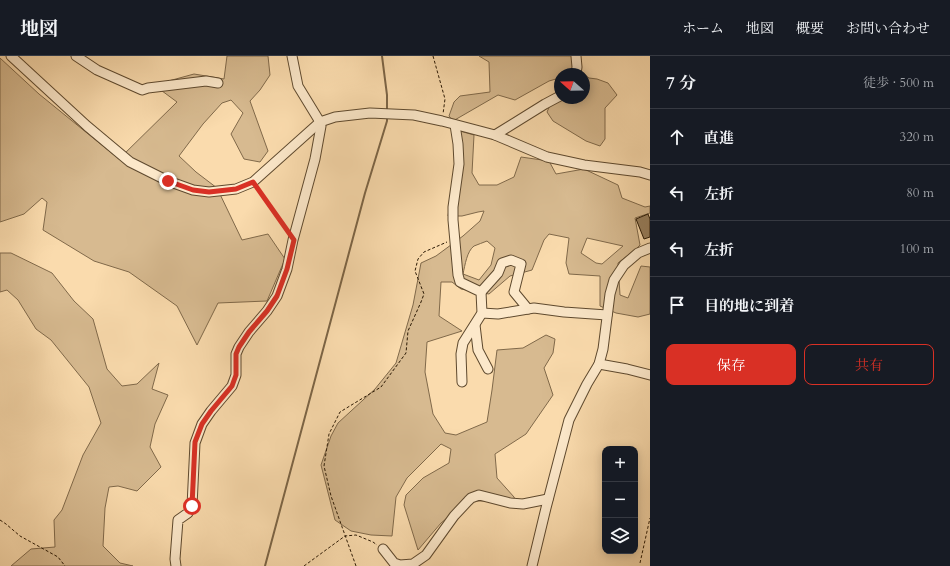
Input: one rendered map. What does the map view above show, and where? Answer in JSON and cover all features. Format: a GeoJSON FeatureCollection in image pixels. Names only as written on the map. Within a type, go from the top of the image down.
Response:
{"type":"FeatureCollection","features":[{"type":"Feature","properties":{"kind":"street"},"geometry":{"type":"LineString","coordinates":[[11,56],[87,126],[130,162],[168,181],[193,190],[209,192],[236,189],[253,182],[320,122],[335,117],[370,113],[414,116],[442,121],[495,135],[547,157],[584,165],[640,172],[650,175]]}},
{"type":"Feature","properties":{"kind":"street"},"geometry":{"type":"LineString","coordinates":[[76,56],[97,70],[142,90],[206,81],[218,83]]}},
{"type":"Feature","properties":{"kind":"street"},"geometry":{"type":"LineString","coordinates":[[176,566],[175,559],[178,520],[188,513],[192,506],[195,442],[202,424],[232,386],[236,375],[236,354],[239,347],[277,296],[287,269],[315,159],[320,122],[298,86],[292,56]]}},
{"type":"Feature","properties":{"kind":"street"},"geometry":{"type":"LineString","coordinates":[[576,56],[577,68]]}},
{"type":"Feature","properties":{"kind":"street"},"geometry":{"type":"LineString","coordinates":[[495,135],[554,99]]}},
{"type":"Feature","properties":{"kind":"street"},"geometry":{"type":"LineString","coordinates":[[455,125],[459,164],[453,207],[454,238],[460,282],[481,292]]}},
{"type":"Feature","properties":{"kind":"street"},"geometry":{"type":"LineString","coordinates":[[532,566],[569,420],[599,364],[604,349],[610,294],[614,280],[624,266],[638,253],[650,248]]}},
{"type":"Feature","properties":{"kind":"street"},"geometry":{"type":"LineString","coordinates":[[462,382],[461,354],[464,343],[482,313],[481,292],[498,273],[502,263],[511,260],[521,264],[514,292],[528,309]]}},
{"type":"Feature","properties":{"kind":"street"},"geometry":{"type":"LineString","coordinates":[[482,313],[498,314],[534,308],[607,315]]}},
{"type":"Feature","properties":{"kind":"street"},"geometry":{"type":"LineString","coordinates":[[475,325],[478,350],[488,369]]}},
{"type":"Feature","properties":{"kind":"street"},"geometry":{"type":"LineString","coordinates":[[599,364],[650,375]]}},
{"type":"Feature","properties":{"kind":"street"},"geometry":{"type":"LineString","coordinates":[[382,549],[394,563],[400,565],[413,564],[426,555],[454,516],[471,498],[479,495],[510,503],[523,504],[548,499]]}},
{"type":"Feature","properties":{"kind":"path"},"geometry":{"type":"LineString","coordinates":[[433,56],[445,99],[442,121]]}},
{"type":"Feature","properties":{"kind":"path"},"geometry":{"type":"LineString","coordinates":[[253,182],[294,240]]}},
{"type":"Feature","properties":{"kind":"path"},"geometry":{"type":"LineString","coordinates":[[356,566],[331,496],[324,466],[329,434],[340,412],[381,387],[406,354],[408,331],[424,294],[415,271],[418,259],[424,252],[454,238]]}},
{"type":"Feature","properties":{"kind":"path"},"geometry":{"type":"LineString","coordinates":[[640,563],[650,518]]}},
{"type":"Feature","properties":{"kind":"path"},"geometry":{"type":"LineString","coordinates":[[0,520],[20,536],[58,558],[65,566]]}},
{"type":"Feature","properties":{"kind":"path"},"geometry":{"type":"LineString","coordinates":[[304,566],[345,536],[356,535],[373,542],[382,549]]}},
{"type":"Feature","properties":{"kind":"shaded area"},"geometry":{"type":"Polygon","coordinates":[[[227,56],[268,56],[270,75],[260,90],[250,101],[268,151],[260,162],[244,159],[231,134],[243,113],[231,100],[222,103],[203,124],[179,156],[196,172],[217,188],[242,240],[268,234],[285,259],[267,301],[218,303],[197,345],[177,306],[129,272],[94,261],[43,230],[47,202],[42,198],[24,214],[0,222],[0,58],[39,94],[119,159],[177,102],[154,85],[194,74],[224,79],[227,56]]]}},
{"type":"Feature","properties":{"kind":"shaded area"},"geometry":{"type":"Polygon","coordinates":[[[479,56],[572,56],[574,66],[576,68],[554,68],[554,80],[515,100],[498,95],[453,121],[449,116],[454,102],[460,96],[490,92],[489,62],[479,56]]]}},
{"type":"Feature","properties":{"kind":"shaded area"},"geometry":{"type":"Polygon","coordinates":[[[590,78],[608,83],[617,95],[605,108],[605,139],[600,146],[586,141],[553,121],[547,112],[554,96],[554,104],[590,104],[590,78]]]}},
{"type":"Feature","properties":{"kind":"shaded area"},"geometry":{"type":"Polygon","coordinates":[[[460,131],[474,135],[472,173],[479,185],[497,185],[514,177],[521,157],[549,161],[556,174],[584,169],[618,185],[622,198],[645,207],[650,206],[650,213],[635,218],[640,245],[618,263],[620,295],[628,298],[641,266],[650,267],[650,314],[638,317],[616,313],[600,306],[600,276],[569,274],[566,263],[569,238],[549,234],[544,240],[532,270],[510,276],[489,294],[461,289],[452,282],[441,282],[439,316],[462,331],[427,342],[425,372],[433,414],[445,433],[456,435],[487,422],[497,350],[523,348],[546,335],[555,339],[553,353],[544,368],[553,395],[526,434],[495,454],[497,478],[514,497],[518,507],[486,501],[468,501],[441,523],[418,550],[404,505],[406,495],[423,478],[449,463],[451,449],[441,444],[407,478],[396,497],[392,536],[371,535],[351,531],[335,520],[321,465],[331,436],[338,423],[375,389],[396,363],[413,305],[421,263],[436,256],[480,221],[484,211],[462,216],[448,216],[460,131]],[[587,238],[581,253],[596,263],[602,264],[623,246],[587,238]],[[487,241],[472,248],[467,258],[463,274],[479,280],[491,265],[495,248],[487,241]]]}},
{"type":"Feature","properties":{"kind":"shaded area"},"geometry":{"type":"Polygon","coordinates":[[[0,253],[11,253],[52,273],[74,301],[93,319],[107,369],[122,386],[137,384],[159,363],[152,389],[168,395],[155,424],[150,447],[161,467],[137,491],[118,486],[109,487],[105,508],[103,546],[120,563],[133,566],[11,566],[31,549],[55,547],[54,520],[62,510],[83,455],[101,423],[89,387],[51,340],[36,329],[18,300],[7,290],[0,292],[0,253]]]}},
{"type":"Feature","properties":{"kind":"building"},"geometry":{"type":"Polygon","coordinates":[[[648,214],[650,219],[650,237],[644,239],[636,219],[648,214]]]}},
{"type":"Feature","properties":{"kind":"waterway"},"geometry":{"type":"LineString","coordinates":[[382,56],[387,95],[387,110]]}},
{"type":"Feature","properties":{"kind":"waterway"},"geometry":{"type":"LineString","coordinates":[[265,566],[365,193],[387,117]]}},
{"type":"Feature","properties":{"kind":"route"},"geometry":{"type":"LineString","coordinates":[[168,181],[193,190],[209,192],[236,189],[253,182],[294,240],[287,269],[277,296],[239,347],[236,354],[236,375],[232,386],[202,424],[195,442],[192,506]]}}]}
